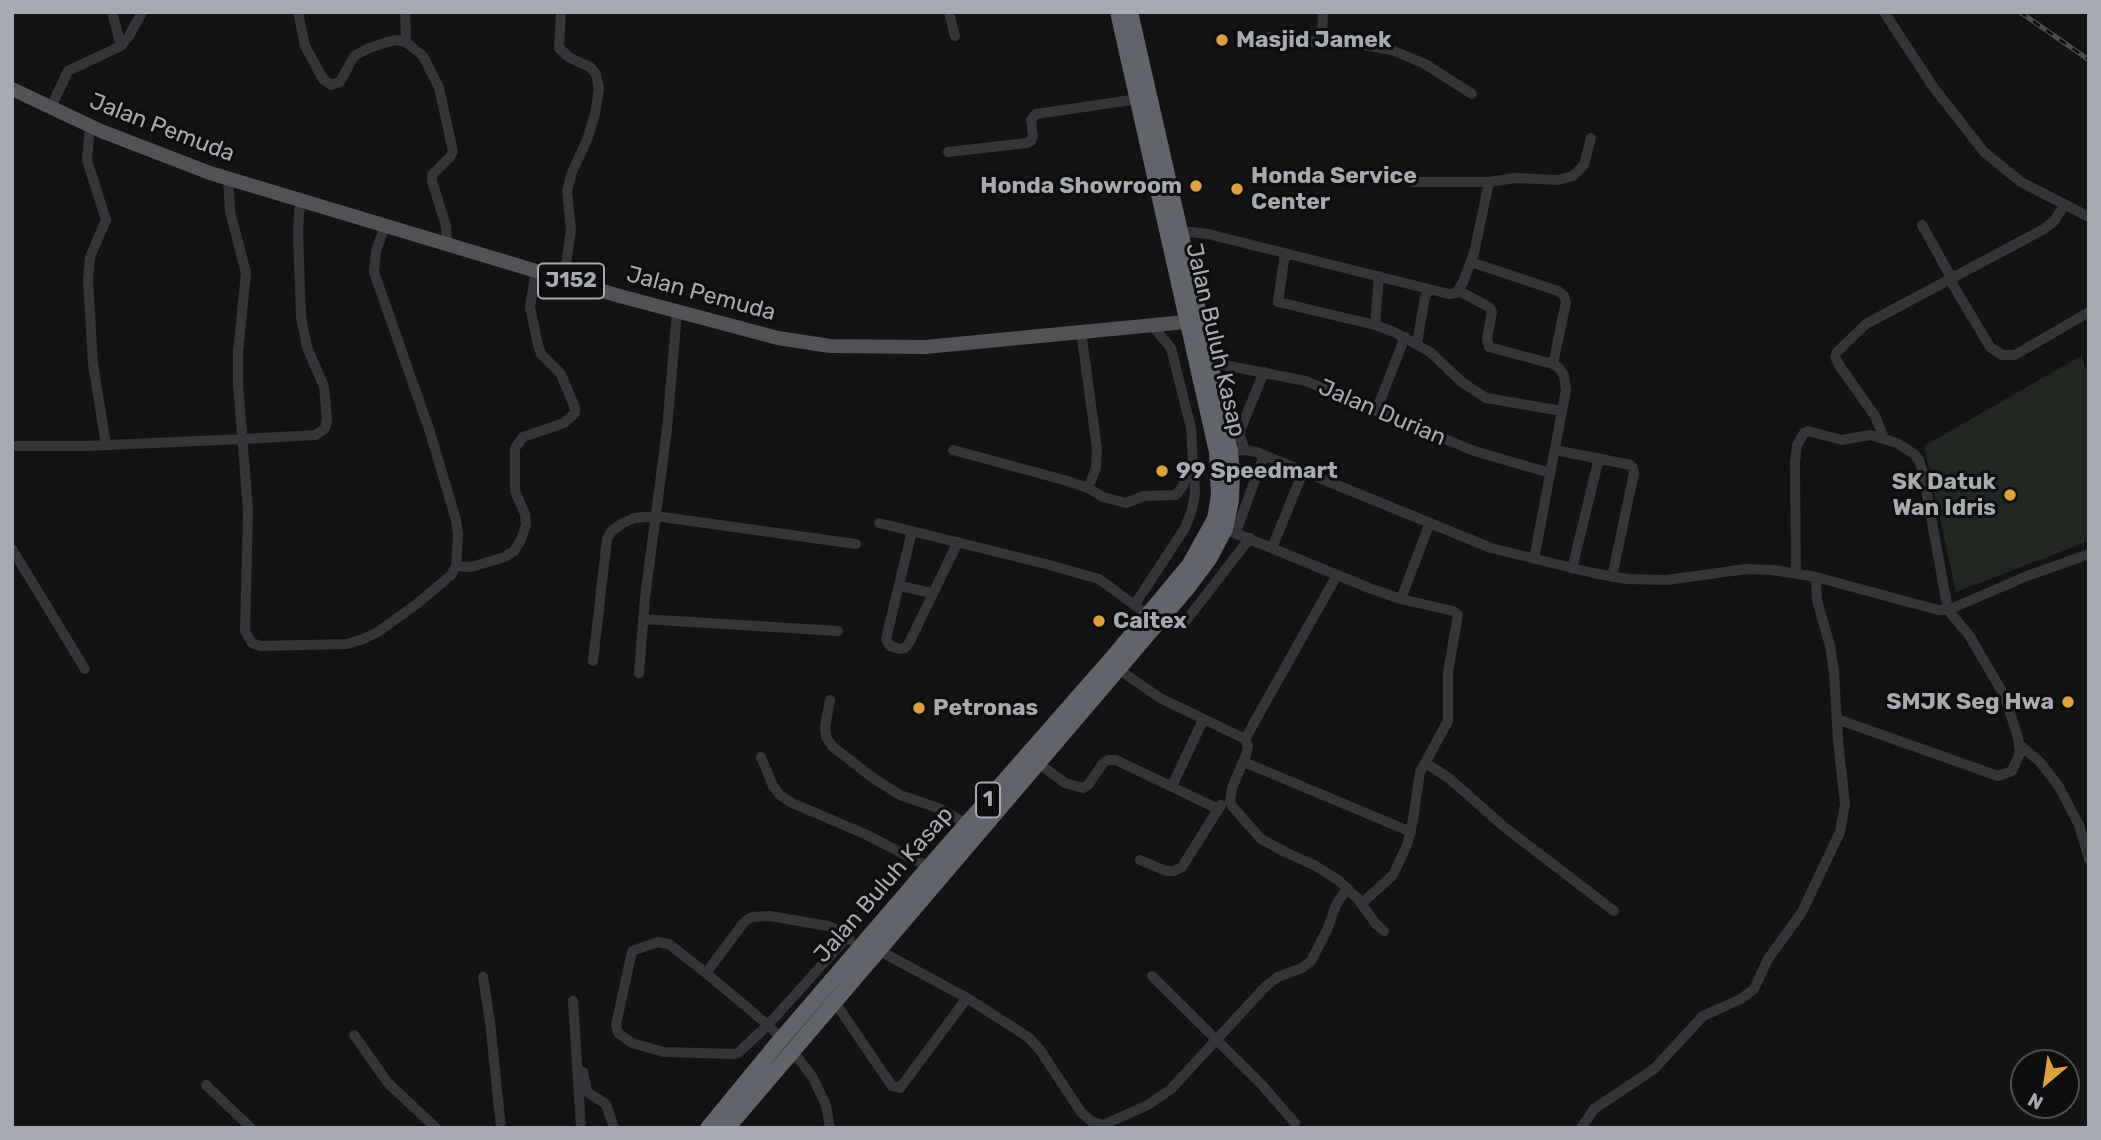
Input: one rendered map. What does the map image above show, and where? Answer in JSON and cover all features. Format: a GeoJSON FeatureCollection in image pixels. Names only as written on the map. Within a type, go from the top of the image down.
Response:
{"type":"FeatureCollection","features":[{"type":"Feature","properties":{"kind":"highway","name":"Jalan Buluh Kasap"},"geometry":{"type":"LineString","coordinates":[[727,1128],[860,949],[1190,564],[1215,519],[1231,451],[1194,322],[1118,12]]}},
{"type":"Feature","properties":{"kind":"highway","name":"Jalan Buluh Kasap"},"geometry":{"type":"LineString","coordinates":[[804,1025],[834,1001],[880,950],[1165,614],[1231,531],[1231,451],[1212,365],[1194,322],[1181,231],[1129,12]]}},
{"type":"Feature","properties":{"kind":"highway","name":"Jalan Buluh Kasap"},"geometry":{"type":"LineString","coordinates":[[708,1128],[784,1049]]}},
{"type":"Feature","properties":{"kind":"main road","name":"Jalan Pemuda"},"geometry":{"type":"LineString","coordinates":[[12,89],[90,126],[161,155],[228,178],[447,245],[753,332],[830,346],[925,347],[1194,322]]}},
{"type":"Feature","properties":{"kind":"street"},"geometry":{"type":"LineString","coordinates":[[112,12],[121,46]]}},
{"type":"Feature","properties":{"kind":"street"},"geometry":{"type":"LineString","coordinates":[[51,107],[68,71],[121,46],[142,12]]}},
{"type":"Feature","properties":{"kind":"street"},"geometry":{"type":"LineString","coordinates":[[298,12],[304,46],[323,79],[331,85],[340,82],[350,62],[360,52],[397,40],[419,50],[439,88],[452,145],[450,157],[436,169],[432,181],[446,226],[447,245]]}},
{"type":"Feature","properties":{"kind":"street"},"geometry":{"type":"LineString","coordinates":[[405,12],[406,42]]}},
{"type":"Feature","properties":{"kind":"street"},"geometry":{"type":"LineString","coordinates":[[561,12],[559,48],[570,58],[590,67],[596,74],[599,89],[587,140],[572,172],[567,191],[572,230],[564,278]]}},
{"type":"Feature","properties":{"kind":"street"},"geometry":{"type":"LineString","coordinates":[[949,12],[955,36]]}},
{"type":"Feature","properties":{"kind":"street"},"geometry":{"type":"LineString","coordinates":[[1270,37],[1285,44],[1312,42],[1320,37],[1324,25],[1323,12]]}},
{"type":"Feature","properties":{"kind":"street"},"geometry":{"type":"LineString","coordinates":[[1884,12],[1940,96],[1984,152],[2021,182],[2089,217]]}},
{"type":"Feature","properties":{"kind":"street"},"geometry":{"type":"LineString","coordinates":[[1320,37],[1392,50],[1425,64],[1472,93]]}},
{"type":"Feature","properties":{"kind":"street"},"geometry":{"type":"LineString","coordinates":[[948,152],[1027,144],[1033,136],[1031,120],[1036,114],[1138,99]]}},
{"type":"Feature","properties":{"kind":"street"},"geometry":{"type":"LineString","coordinates":[[90,126],[87,160],[106,220],[90,257],[89,280],[93,364],[106,445]]}},
{"type":"Feature","properties":{"kind":"street"},"geometry":{"type":"LineString","coordinates":[[1411,182],[1489,182],[1515,178],[1559,180],[1573,176],[1584,164],[1591,138]]}},
{"type":"Feature","properties":{"kind":"street"},"geometry":{"type":"LineString","coordinates":[[228,178],[230,211],[247,273],[238,353],[248,510],[245,631],[251,643],[274,647],[337,645],[363,639],[378,632],[418,603],[451,575],[456,566],[458,535],[452,508],[430,432],[374,272],[376,251],[385,226]]}},
{"type":"Feature","properties":{"kind":"street"},"geometry":{"type":"LineString","coordinates":[[1459,291],[1471,262],[1489,182]]}},
{"type":"Feature","properties":{"kind":"street"},"geometry":{"type":"LineString","coordinates":[[12,446],[106,445],[316,435],[325,428],[327,420],[324,387],[307,347],[301,317],[298,232],[300,200]]}},
{"type":"Feature","properties":{"kind":"street"},"geometry":{"type":"LineString","coordinates":[[1884,438],[1875,416],[1835,357],[1837,352],[1867,324],[2045,229],[2064,206]]}},
{"type":"Feature","properties":{"kind":"street"},"geometry":{"type":"LineString","coordinates":[[1922,225],[1990,346],[2002,355],[2015,355],[2089,312]]}},
{"type":"Feature","properties":{"kind":"street"},"geometry":{"type":"LineString","coordinates":[[1181,231],[1208,234],[1449,294],[1459,291],[1489,307],[1492,319],[1487,339],[1489,347],[1553,364],[1559,368],[1564,376],[1566,390],[1534,559]]}},
{"type":"Feature","properties":{"kind":"street"},"geometry":{"type":"LineString","coordinates":[[1285,253],[1278,302],[1375,325],[1405,337],[1480,395],[1492,400],[1562,411]]}},
{"type":"Feature","properties":{"kind":"street"},"geometry":{"type":"LineString","coordinates":[[1471,262],[1545,286],[1564,296],[1566,302],[1553,364]]}},
{"type":"Feature","properties":{"kind":"street"},"geometry":{"type":"LineString","coordinates":[[456,566],[471,567],[505,557],[514,551],[526,525],[525,514],[515,491],[515,448],[523,437],[564,423],[575,413],[561,374],[541,354],[538,345],[530,307],[536,271]]}},
{"type":"Feature","properties":{"kind":"street"},"geometry":{"type":"LineString","coordinates":[[1375,325],[1379,276]]}},
{"type":"Feature","properties":{"kind":"street"},"geometry":{"type":"LineString","coordinates":[[1417,344],[1425,297],[1429,289]]}},
{"type":"Feature","properties":{"kind":"street"},"geometry":{"type":"LineString","coordinates":[[639,673],[643,619],[667,429],[677,312]]}},
{"type":"Feature","properties":{"kind":"street"},"geometry":{"type":"LineString","coordinates":[[1135,604],[1185,528],[1195,493],[1191,428],[1171,348],[1152,325]]}},
{"type":"Feature","properties":{"kind":"street"},"geometry":{"type":"LineString","coordinates":[[1081,331],[1097,449],[1096,468],[1088,488]]}},
{"type":"Feature","properties":{"kind":"street"},"geometry":{"type":"LineString","coordinates":[[1376,411],[1405,337]]}},
{"type":"Feature","properties":{"kind":"street","name":"Jalan Durian"},"geometry":{"type":"LineString","coordinates":[[1212,365],[1264,372],[1310,383],[1474,451],[1550,473]]}},
{"type":"Feature","properties":{"kind":"street"},"geometry":{"type":"LineString","coordinates":[[1264,372],[1240,436],[1231,451],[1264,455],[1490,548],[1572,569],[1612,577],[1667,580],[1746,569],[1796,573],[1929,609],[1948,610],[2089,554]]}},
{"type":"Feature","properties":{"kind":"street"},"geometry":{"type":"LineString","coordinates":[[1796,573],[1794,485],[1800,437],[1808,431],[1842,440],[1870,435],[1908,449],[1919,460],[1948,610],[1969,635],[2004,695],[2020,745],[2020,753],[2012,771],[1998,776],[1837,719]]}},
{"type":"Feature","properties":{"kind":"street"},"geometry":{"type":"LineString","coordinates":[[953,450],[1088,488],[1103,497],[1126,503],[1144,496],[1176,495],[1184,486],[1192,452]]}},
{"type":"Feature","properties":{"kind":"street"},"geometry":{"type":"LineString","coordinates":[[1555,450],[1631,465],[1634,472],[1612,577]]}},
{"type":"Feature","properties":{"kind":"street"},"geometry":{"type":"LineString","coordinates":[[1264,455],[1231,531],[1401,599],[1453,611],[1459,618],[1449,660],[1448,721],[1417,784],[1411,832],[1393,875],[1361,904]]}},
{"type":"Feature","properties":{"kind":"street"},"geometry":{"type":"LineString","coordinates":[[1572,569],[1599,458]]}},
{"type":"Feature","properties":{"kind":"street"},"geometry":{"type":"LineString","coordinates":[[1272,548],[1303,472]]}},
{"type":"Feature","properties":{"kind":"street"},"geometry":{"type":"LineString","coordinates":[[593,661],[607,539],[621,524],[634,518],[655,516],[856,544]]}},
{"type":"Feature","properties":{"kind":"street"},"geometry":{"type":"LineString","coordinates":[[879,523],[1099,579],[1148,615]]}},
{"type":"Feature","properties":{"kind":"street"},"geometry":{"type":"LineString","coordinates":[[1401,599],[1429,525]]}},
{"type":"Feature","properties":{"kind":"street"},"geometry":{"type":"LineString","coordinates":[[912,531],[886,639],[890,646],[900,649],[909,643],[958,541]]}},
{"type":"Feature","properties":{"kind":"street"},"geometry":{"type":"LineString","coordinates":[[1165,614],[1182,626],[1250,538]]}},
{"type":"Feature","properties":{"kind":"street"},"geometry":{"type":"LineString","coordinates":[[12,549],[85,669]]}},
{"type":"Feature","properties":{"kind":"street"},"geometry":{"type":"LineString","coordinates":[[1245,739],[1337,575]]}},
{"type":"Feature","properties":{"kind":"street"},"geometry":{"type":"LineString","coordinates":[[1581,1128],[1594,1109],[1654,1069],[1703,1016],[1741,999],[1754,989],[1768,959],[1793,928],[1842,825],[1845,794],[1834,672],[1817,600],[1816,577]]}},
{"type":"Feature","properties":{"kind":"street"},"geometry":{"type":"LineString","coordinates":[[900,586],[932,593]]}},
{"type":"Feature","properties":{"kind":"street"},"geometry":{"type":"LineString","coordinates":[[643,619],[838,631]]}},
{"type":"Feature","properties":{"kind":"street"},"geometry":{"type":"LineString","coordinates":[[1118,669],[1160,698],[1245,739],[1248,746],[1232,788],[1232,806],[1261,839],[1327,872],[1347,888],[1376,925],[1384,931]]}},
{"type":"Feature","properties":{"kind":"street"},"geometry":{"type":"LineString","coordinates":[[830,700],[825,727],[832,746],[900,795],[942,809],[967,824]]}},
{"type":"Feature","properties":{"kind":"street"},"geometry":{"type":"LineString","coordinates":[[1172,786],[1203,720]]}},
{"type":"Feature","properties":{"kind":"street"},"geometry":{"type":"LineString","coordinates":[[2020,745],[2029,750],[2058,785],[2079,825],[2089,859]]}},
{"type":"Feature","properties":{"kind":"street"},"geometry":{"type":"LineString","coordinates":[[761,757],[773,786],[792,803],[865,834],[929,867]]}},
{"type":"Feature","properties":{"kind":"street"},"geometry":{"type":"LineString","coordinates":[[1038,763],[1076,788],[1088,785],[1104,762],[1109,760],[1134,768],[1218,809]]}},
{"type":"Feature","properties":{"kind":"street"},"geometry":{"type":"LineString","coordinates":[[1244,762],[1411,832]]}},
{"type":"Feature","properties":{"kind":"street"},"geometry":{"type":"LineString","coordinates":[[1426,763],[1450,779],[1503,826],[1614,911]]}},
{"type":"Feature","properties":{"kind":"street"},"geometry":{"type":"LineString","coordinates":[[1140,860],[1166,871],[1182,867],[1218,809],[1230,801]]}},
{"type":"Feature","properties":{"kind":"street"},"geometry":{"type":"LineString","coordinates":[[880,950],[967,998],[1013,1026],[1034,1043],[1081,1112],[1096,1126],[1113,1123],[1158,1099],[1181,1080],[1266,985],[1311,961],[1336,905],[1347,888]]}},
{"type":"Feature","properties":{"kind":"street"},"geometry":{"type":"LineString","coordinates":[[706,973],[745,921],[752,917],[770,916],[828,926],[847,937],[860,949]]}},
{"type":"Feature","properties":{"kind":"street"},"geometry":{"type":"LineString","coordinates":[[830,1128],[822,1096],[800,1057],[784,1049],[768,1025],[664,942],[634,949],[616,1029],[632,1043],[654,1050],[738,1053],[768,1025],[847,937]]}},
{"type":"Feature","properties":{"kind":"street"},"geometry":{"type":"LineString","coordinates":[[1152,976],[1269,1092],[1296,1123]]}},
{"type":"Feature","properties":{"kind":"street"},"geometry":{"type":"LineString","coordinates":[[483,977],[501,1128]]}},
{"type":"Feature","properties":{"kind":"street"},"geometry":{"type":"LineString","coordinates":[[834,1001],[892,1086],[900,1088],[967,998]]}},
{"type":"Feature","properties":{"kind":"street"},"geometry":{"type":"LineString","coordinates":[[573,1001],[581,1128]]}},
{"type":"Feature","properties":{"kind":"street"},"geometry":{"type":"LineString","coordinates":[[354,1035],[388,1083],[436,1128]]}},
{"type":"Feature","properties":{"kind":"street"},"geometry":{"type":"LineString","coordinates":[[578,1069],[585,1074],[590,1096],[606,1104],[614,1128]]}},
{"type":"Feature","properties":{"kind":"street"},"geometry":{"type":"LineString","coordinates":[[206,1086],[251,1128]]}},
{"type":"Feature","properties":{"kind":"shaded area","name":"SK Datuk Wan Idris"},"geometry":{"type":"Polygon","coordinates":[[[2081,356],[2089,373],[2089,541],[1956,592],[1924,446],[2081,356]]]}},
{"type":"Feature","properties":{"kind":"railway"},"geometry":{"type":"LineString","coordinates":[[2020,12],[2089,60]]}},
{"type":"Feature","properties":{"kind":"place","name":"Masjid Jamek"},"geometry":{"type":"Point","coordinates":[1222,40]}},
{"type":"Feature","properties":{"kind":"place","name":"Honda Showroom"},"geometry":{"type":"Point","coordinates":[1196,186]}},
{"type":"Feature","properties":{"kind":"place","name":"Honda Service Center"},"geometry":{"type":"Point","coordinates":[1237,189]}},
{"type":"Feature","properties":{"kind":"place","name":"99 Speedmart"},"geometry":{"type":"Point","coordinates":[1162,471]}},
{"type":"Feature","properties":{"kind":"place","name":"SK Datuk Wan Idris"},"geometry":{"type":"Point","coordinates":[2010,495]}},
{"type":"Feature","properties":{"kind":"place","name":"Caltex"},"geometry":{"type":"Point","coordinates":[1099,621]}},
{"type":"Feature","properties":{"kind":"place","name":"SMJK Seg Hwa"},"geometry":{"type":"Point","coordinates":[2068,702]}},
{"type":"Feature","properties":{"kind":"place","name":"Petronas"},"geometry":{"type":"Point","coordinates":[919,708]}}]}
